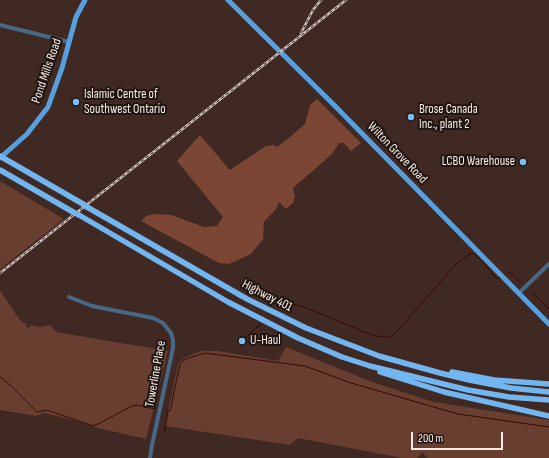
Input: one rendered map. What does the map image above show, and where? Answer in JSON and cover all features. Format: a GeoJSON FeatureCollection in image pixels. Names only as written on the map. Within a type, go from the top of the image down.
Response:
{"type":"FeatureCollection","features":[{"type":"Feature","properties":{"kind":"highway","name":"Highway 401"},"geometry":{"type":"LineString","coordinates":[[2,157],[246,299],[306,328],[379,356],[440,373],[511,388],[549,392]]}},
{"type":"Feature","properties":{"kind":"highway","name":"Highway 401"},"geometry":{"type":"LineString","coordinates":[[0,170],[228,302],[298,338],[370,366],[468,390],[509,397],[549,400]]}},
{"type":"Feature","properties":{"kind":"highway"},"geometry":{"type":"LineString","coordinates":[[370,366],[382,373],[444,392],[549,416]]}},
{"type":"Feature","properties":{"kind":"highway"},"geometry":{"type":"LineString","coordinates":[[440,373],[448,372],[494,380],[549,384]]}},
{"type":"Feature","properties":{"kind":"main road","name":"Pond Mills Road"},"geometry":{"type":"LineString","coordinates":[[2,157],[27,134],[48,107],[76,17],[85,0]]}},
{"type":"Feature","properties":{"kind":"main road","name":"Wilton Grove Road"},"geometry":{"type":"LineString","coordinates":[[228,0],[336,107],[549,324]]}},
{"type":"Feature","properties":{"kind":"street"},"geometry":{"type":"LineString","coordinates":[[0,25],[69,42]]}},
{"type":"Feature","properties":{"kind":"street"},"geometry":{"type":"LineString","coordinates":[[519,293],[549,264]]}},
{"type":"Feature","properties":{"kind":"street","name":"Towerline Place"},"geometry":{"type":"LineString","coordinates":[[69,297],[92,306],[153,318],[163,323],[171,333],[173,348],[150,458]]}},
{"type":"Feature","properties":{"kind":"shaded area"},"geometry":{"type":"Polygon","coordinates":[[[317,99],[361,143],[351,151],[344,143],[339,143],[332,154],[293,188],[295,196],[293,203],[286,209],[279,202],[276,209],[264,222],[263,239],[251,254],[229,264],[219,263],[141,221],[146,216],[154,214],[171,215],[204,227],[217,226],[223,217],[177,161],[200,135],[230,170],[266,146],[274,145],[277,147],[284,142],[305,124],[310,105],[317,99]]]}},
{"type":"Feature","properties":{"kind":"shaded area"},"geometry":{"type":"Polygon","coordinates":[[[0,181],[64,219],[0,269],[0,181]]]}},
{"type":"Feature","properties":{"kind":"shaded area"},"geometry":{"type":"Polygon","coordinates":[[[0,290],[17,316],[26,324],[26,327],[28,328],[32,325],[39,327],[50,325],[56,332],[168,351],[146,439],[44,413],[36,416],[0,410],[0,290]]]}},
{"type":"Feature","properties":{"kind":"shaded area"},"geometry":{"type":"Polygon","coordinates":[[[286,347],[372,382],[434,402],[549,420],[549,458],[428,458],[422,452],[417,458],[402,458],[298,438],[290,445],[165,426],[178,364],[184,358],[201,351],[218,351],[278,361],[286,347]]]}},
{"type":"Feature","properties":{"kind":"waterway"},"geometry":{"type":"LineString","coordinates":[[277,306],[280,302],[297,305],[376,336],[389,337],[400,328],[457,263],[470,254],[475,254],[496,278],[501,278]]}},
{"type":"Feature","properties":{"kind":"waterway"},"geometry":{"type":"LineString","coordinates":[[507,272],[510,272],[522,283]]}},
{"type":"Feature","properties":{"kind":"waterway"},"geometry":{"type":"LineString","coordinates":[[533,293],[549,309]]}},
{"type":"Feature","properties":{"kind":"waterway"},"geometry":{"type":"LineString","coordinates":[[245,338],[261,324]]}},
{"type":"Feature","properties":{"kind":"waterway"},"geometry":{"type":"LineString","coordinates":[[166,410],[170,411],[180,364],[188,358],[205,353],[305,366],[351,383],[458,414],[549,427]]}},
{"type":"Feature","properties":{"kind":"waterway"},"geometry":{"type":"LineString","coordinates":[[0,377],[37,412],[47,410],[93,426],[132,406],[137,405],[155,409]]}},
{"type":"Feature","properties":{"kind":"waterway"},"geometry":{"type":"LineString","coordinates":[[164,433],[168,412]]}},
{"type":"Feature","properties":{"kind":"railway"},"geometry":{"type":"LineString","coordinates":[[301,33],[313,10],[321,0]]}},
{"type":"Feature","properties":{"kind":"railway"},"geometry":{"type":"LineString","coordinates":[[0,273],[346,0]]}},
{"type":"Feature","properties":{"kind":"place","name":"Islamic Centre of Southwest Ontario"},"geometry":{"type":"Point","coordinates":[76,102]}},
{"type":"Feature","properties":{"kind":"place","name":"Brose Canada Inc., plant 2"},"geometry":{"type":"Point","coordinates":[411,117]}},
{"type":"Feature","properties":{"kind":"place","name":"LCBO Warehouse"},"geometry":{"type":"Point","coordinates":[523,162]}},
{"type":"Feature","properties":{"kind":"place","name":"U-Haul"},"geometry":{"type":"Point","coordinates":[242,341]}}]}
